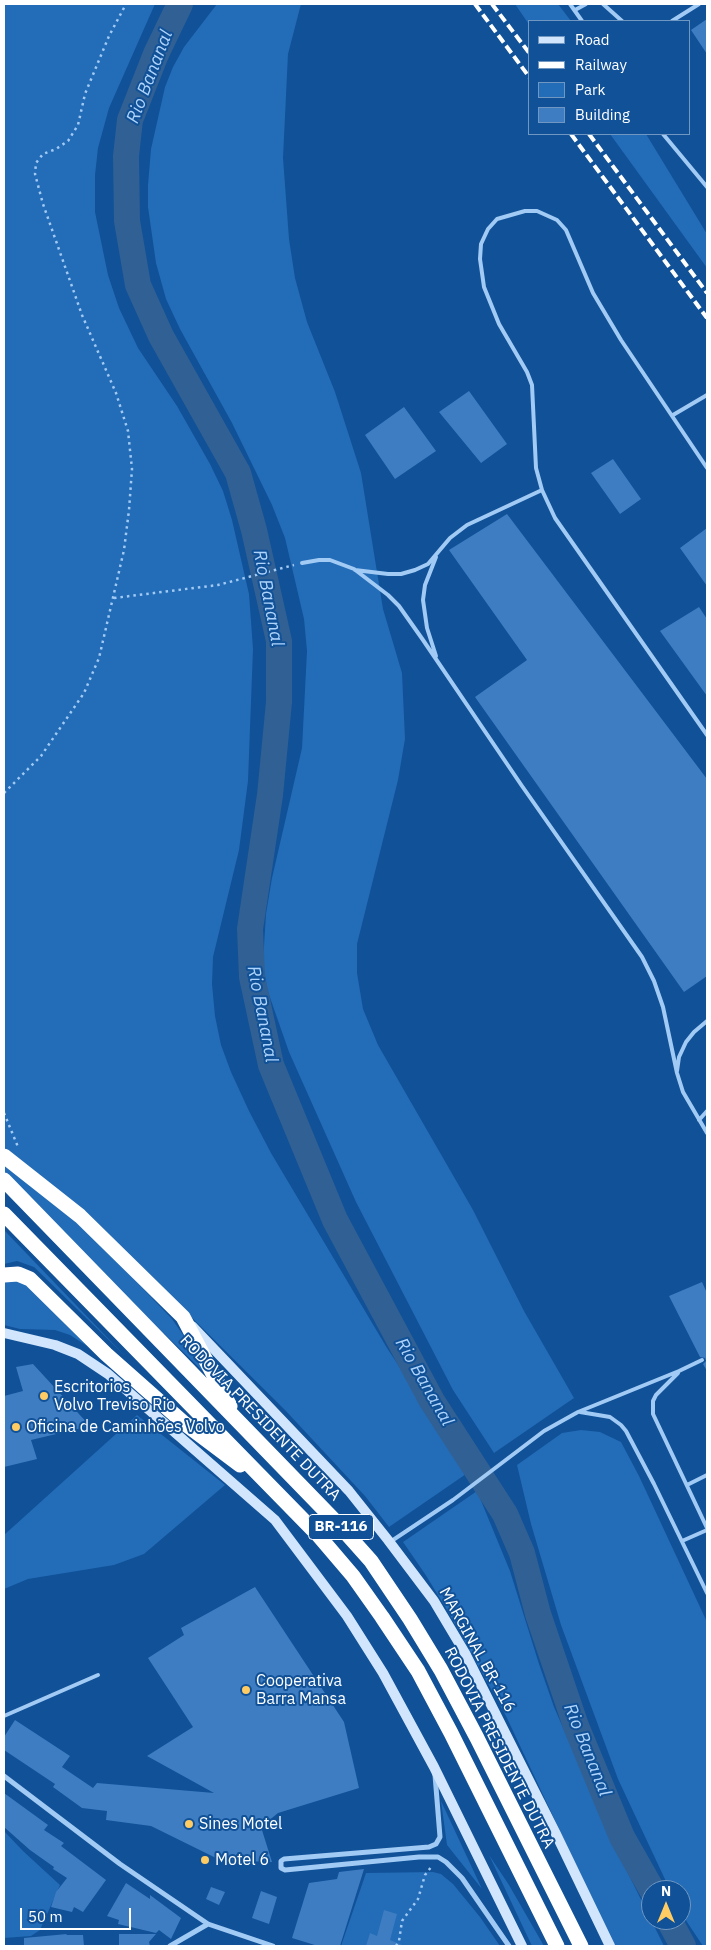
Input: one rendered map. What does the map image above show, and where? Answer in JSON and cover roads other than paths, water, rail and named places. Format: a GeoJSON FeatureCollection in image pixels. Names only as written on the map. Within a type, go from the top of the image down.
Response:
{"type":"FeatureCollection","features":[{"type":"Feature","properties":{"kind":"highway"},"geometry":{"type":"LineString","coordinates":[[4,1156],[80,1216],[183,1317],[238,1421]]}},
{"type":"Feature","properties":{"kind":"highway","name":"RODOVIA PRESIDENTE DUTRA"},"geometry":{"type":"LineString","coordinates":[[4,1180],[338,1524],[370,1561],[410,1619],[441,1670],[581,1946]]}},
{"type":"Feature","properties":{"kind":"highway","name":"BR-116"},"geometry":{"type":"LineString","coordinates":[[4,1214],[318,1535],[353,1576],[418,1671],[557,1946]]}},
{"type":"Feature","properties":{"kind":"highway"},"geometry":{"type":"LineString","coordinates":[[4,1275],[18,1274],[30,1278],[106,1354],[184,1423],[209,1444],[272,1488]]}},
{"type":"Feature","properties":{"kind":"main road","name":"MARGINAL BR-116"},"geometry":{"type":"LineString","coordinates":[[183,1317],[349,1491],[434,1601],[465,1653],[610,1946]]}},
{"type":"Feature","properties":{"kind":"main road"},"geometry":{"type":"LineString","coordinates":[[4,1333],[55,1345],[78,1354],[108,1374],[275,1520],[357,1632],[408,1717],[522,1946]]}},
{"type":"Feature","properties":{"kind":"street"},"geometry":{"type":"LineString","coordinates":[[434,1767],[440,1837],[436,1844],[429,1847],[284,1859],[281,1861],[281,1868],[285,1870],[432,1856],[441,1859],[454,1870],[509,1946]]}},
{"type":"Feature","properties":{"kind":"street"},"geometry":{"type":"LineString","coordinates":[[4,1776],[120,1864],[208,1924],[273,1946]]}},
{"type":"Feature","properties":{"kind":"street"},"geometry":{"type":"LineString","coordinates":[[170,1946],[208,1924]]}},
{"type":"Feature","properties":{"kind":"lane"},"geometry":{"type":"LineString","coordinates":[[570,4],[581,20]]}},
{"type":"Feature","properties":{"kind":"lane"},"geometry":{"type":"LineString","coordinates":[[574,10],[586,4]]}},
{"type":"Feature","properties":{"kind":"lane"},"geometry":{"type":"LineString","coordinates":[[603,4],[621,20]]}},
{"type":"Feature","properties":{"kind":"lane"},"geometry":{"type":"LineString","coordinates":[[674,20],[699,4]]}},
{"type":"Feature","properties":{"kind":"lane"},"geometry":{"type":"LineString","coordinates":[[664,135],[707,187]]}},
{"type":"Feature","properties":{"kind":"lane"},"geometry":{"type":"LineString","coordinates":[[707,468],[621,340],[593,294],[566,230],[557,220],[537,211],[525,211],[497,219],[488,229],[482,244],[480,259],[484,287],[499,324],[527,372],[532,385],[536,468],[542,490],[555,518],[707,735]]}},
{"type":"Feature","properties":{"kind":"lane"},"geometry":{"type":"LineString","coordinates":[[673,415],[707,395]]}},
{"type":"Feature","properties":{"kind":"lane"},"geometry":{"type":"LineString","coordinates":[[354,569],[401,574],[415,570],[428,564],[450,538],[467,525],[542,490]]}},
{"type":"Feature","properties":{"kind":"lane"},"geometry":{"type":"LineString","coordinates":[[437,660],[427,628],[423,600],[425,585],[438,552]]}},
{"type":"Feature","properties":{"kind":"lane"},"geometry":{"type":"LineString","coordinates":[[302,564],[319,560],[330,560],[354,569],[373,582],[399,606],[642,957],[654,981],[663,1007],[683,1092],[707,1133]]}},
{"type":"Feature","properties":{"kind":"lane"},"geometry":{"type":"LineString","coordinates":[[677,1073],[680,1057],[686,1042],[707,1021]]}},
{"type":"Feature","properties":{"kind":"lane"},"geometry":{"type":"LineString","coordinates":[[698,1120],[707,1111]]}},
{"type":"Feature","properties":{"kind":"lane"},"geometry":{"type":"LineString","coordinates":[[389,1541],[454,1500],[544,1431],[578,1412],[680,1371],[702,1360]]}},
{"type":"Feature","properties":{"kind":"lane"},"geometry":{"type":"LineString","coordinates":[[680,1371],[656,1395],[652,1408],[655,1420],[707,1529],[682,1541]]}},
{"type":"Feature","properties":{"kind":"lane"},"geometry":{"type":"LineString","coordinates":[[578,1412],[601,1414],[610,1417],[621,1425],[654,1484],[707,1593]]}},
{"type":"Feature","properties":{"kind":"lane"},"geometry":{"type":"LineString","coordinates":[[687,1485],[707,1475]]}},
{"type":"Feature","properties":{"kind":"lane"},"geometry":{"type":"LineString","coordinates":[[4,1716],[98,1675]]}},
{"type":"Feature","properties":{"kind":"waterway","name":"Rio Bananal"},"geometry":{"type":"LineString","coordinates":[[180,4],[156,54],[130,120],[126,156],[127,221],[138,285],[161,336],[238,473],[254,530],[279,641],[279,702],[270,795],[250,929],[252,977],[271,1065],[335,1220],[432,1401],[505,1514],[522,1553],[538,1614],[576,1726],[622,1837],[646,1880]]}},
{"type":"Feature","properties":{"kind":"waterway","name":"Rio Bananal"},"geometry":{"type":"LineString","coordinates":[[674,1930],[683,1946]]}},
{"type":"Feature","properties":{"kind":"railway"},"geometry":{"type":"LineString","coordinates":[[475,4],[528,75]]}},
{"type":"Feature","properties":{"kind":"railway"},"geometry":{"type":"LineString","coordinates":[[492,4],[528,51]]}},
{"type":"Feature","properties":{"kind":"railway"},"geometry":{"type":"LineString","coordinates":[[572,135],[707,318]]}},
{"type":"Feature","properties":{"kind":"railway"},"geometry":{"type":"LineString","coordinates":[[590,135],[707,293]]}},
{"type":"Feature","properties":{"kind":"place","name":"Escritorios Volvo Treviso Rio"},"geometry":{"type":"Point","coordinates":[44,1396]}},
{"type":"Feature","properties":{"kind":"place","name":"Oficina de Caminhões Volvo"},"geometry":{"type":"Point","coordinates":[16,1427]}},
{"type":"Feature","properties":{"kind":"place","name":"Cooperativa Barra Mansa"},"geometry":{"type":"Point","coordinates":[246,1690]}},
{"type":"Feature","properties":{"kind":"place","name":"Sines Motel"},"geometry":{"type":"Point","coordinates":[189,1824]}},
{"type":"Feature","properties":{"kind":"place","name":"Motel 6"},"geometry":{"type":"Point","coordinates":[205,1860]}}]}
